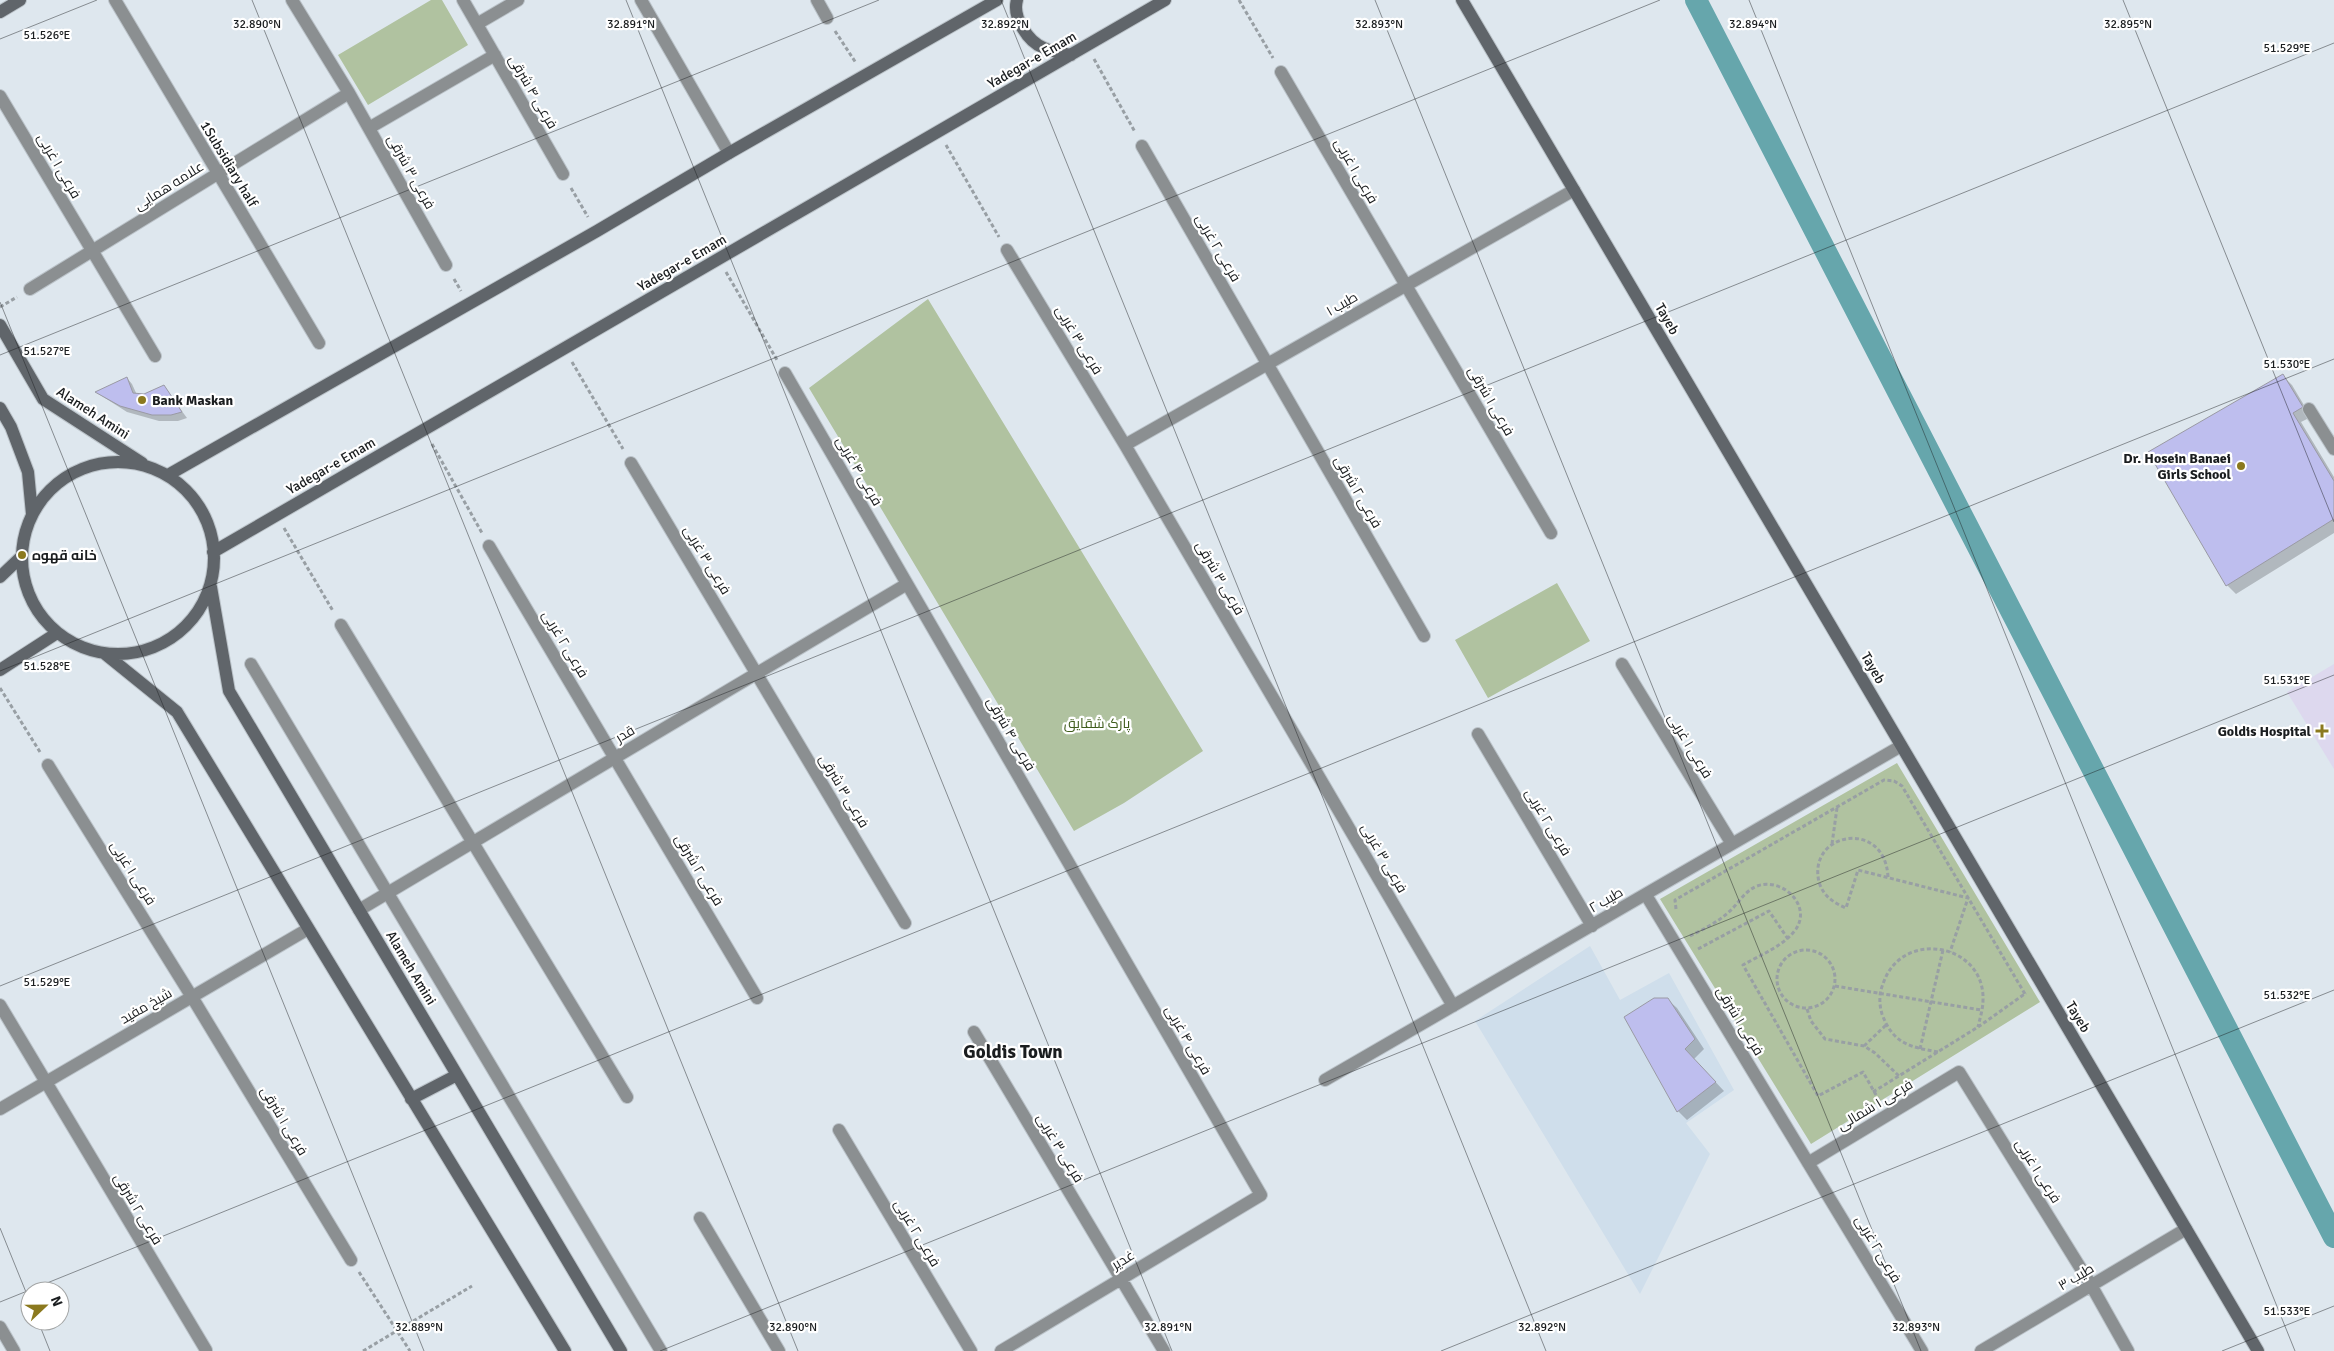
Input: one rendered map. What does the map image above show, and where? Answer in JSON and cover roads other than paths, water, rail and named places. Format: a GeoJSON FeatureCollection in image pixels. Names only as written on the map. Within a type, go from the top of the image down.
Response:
{"type":"FeatureCollection","features":[{"type":"Feature","properties":{"kind":"main road"},"geometry":{"type":"LineString","coordinates":[[0,12],[20,0]]}},
{"type":"Feature","properties":{"kind":"main road"},"geometry":{"type":"LineString","coordinates":[[168,475],[597,231],[729,153],[997,0]]}},
{"type":"Feature","properties":{"kind":"main road"},"geometry":{"type":"LineString","coordinates":[[1017,0],[1020,23],[1030,39],[1043,48],[1071,55]]}},
{"type":"Feature","properties":{"kind":"main road","name":"Yadegar-e Emam"},"geometry":{"type":"LineString","coordinates":[[213,552],[1165,0]]}},
{"type":"Feature","properties":{"kind":"main road","name":"Tayeb"},"geometry":{"type":"LineString","coordinates":[[1462,0],[2258,1351]]}},
{"type":"Feature","properties":{"kind":"main road","name":"Alameh Amini"},"geometry":{"type":"LineString","coordinates":[[0,325],[43,399],[149,467]]}},
{"type":"Feature","properties":{"kind":"main road"},"geometry":{"type":"LineString","coordinates":[[0,408],[11,427],[28,472],[32,514]]}},
{"type":"Feature","properties":{"kind":"main road"},"geometry":{"type":"LineString","coordinates":[[108,461],[139,463],[168,475],[193,497],[209,524],[213,552],[211,587],[197,615],[175,637],[147,651],[104,653],[86,649],[57,633],[39,612],[26,585],[22,556],[25,534],[32,514],[51,488],[77,470],[108,461]]}},
{"type":"Feature","properties":{"kind":"main road"},"geometry":{"type":"LineString","coordinates":[[0,577],[22,556]]}},
{"type":"Feature","properties":{"kind":"main road","name":"Alameh Amini"},"geometry":{"type":"LineString","coordinates":[[211,587],[229,692],[621,1351]]}},
{"type":"Feature","properties":{"kind":"main road"},"geometry":{"type":"LineString","coordinates":[[0,670],[57,633]]}},
{"type":"Feature","properties":{"kind":"main road"},"geometry":{"type":"LineString","coordinates":[[104,653],[177,712],[565,1351]]}},
{"type":"Feature","properties":{"kind":"main road"},"geometry":{"type":"LineString","coordinates":[[411,1100],[457,1074]]}},
{"type":"Feature","properties":{"kind":"street","name":"1Subsidiary half"},"geometry":{"type":"LineString","coordinates":[[115,0],[319,343]]}},
{"type":"Feature","properties":{"kind":"street"},"geometry":{"type":"LineString","coordinates":[[292,0],[350,94]]}},
{"type":"Feature","properties":{"kind":"street"},"geometry":{"type":"LineString","coordinates":[[463,0],[477,24],[518,0]]}},
{"type":"Feature","properties":{"kind":"street"},"geometry":{"type":"LineString","coordinates":[[641,0],[729,153]]}},
{"type":"Feature","properties":{"kind":"street"},"geometry":{"type":"LineString","coordinates":[[816,0],[827,18]]}},
{"type":"Feature","properties":{"kind":"street","name":"فرعی ۴ شرقی"},"geometry":{"type":"LineString","coordinates":[[477,24],[563,174]]}},
{"type":"Feature","properties":{"kind":"street"},"geometry":{"type":"LineString","coordinates":[[369,128],[495,55]]}},
{"type":"Feature","properties":{"kind":"street","name":"فرعی ۱ غربی"},"geometry":{"type":"LineString","coordinates":[[1281,72],[1406,285]]}},
{"type":"Feature","properties":{"kind":"street","name":"فرعی ۳ شرقی"},"geometry":{"type":"LineString","coordinates":[[350,94],[446,265]]}},
{"type":"Feature","properties":{"kind":"street","name":"علامه همایی"},"geometry":{"type":"LineString","coordinates":[[30,289],[350,94]]}},
{"type":"Feature","properties":{"kind":"street","name":"فرعی ۱ غربی"},"geometry":{"type":"LineString","coordinates":[[0,96],[92,252]]}},
{"type":"Feature","properties":{"kind":"street","name":"فرعی ۲ غربی"},"geometry":{"type":"LineString","coordinates":[[1142,146],[1267,364]]}},
{"type":"Feature","properties":{"kind":"street","name":"طیب ۱"},"geometry":{"type":"LineString","coordinates":[[1125,445],[1574,190]]}},
{"type":"Feature","properties":{"kind":"street","name":"فرعی ۳ غربی"},"geometry":{"type":"LineString","coordinates":[[1007,250],[1125,445]]}},
{"type":"Feature","properties":{"kind":"street"},"geometry":{"type":"LineString","coordinates":[[92,252],[155,356]]}},
{"type":"Feature","properties":{"kind":"street","name":"فرعی ۱ شرقی"},"geometry":{"type":"LineString","coordinates":[[1406,285],[1551,533]]}},
{"type":"Feature","properties":{"kind":"street","name":"فرعی ۲ شرقی"},"geometry":{"type":"LineString","coordinates":[[1267,364],[1424,636]]}},
{"type":"Feature","properties":{"kind":"street","name":"فرعی ۴ غربی"},"geometry":{"type":"LineString","coordinates":[[785,373],[907,584]]}},
{"type":"Feature","properties":{"kind":"street"},"geometry":{"type":"LineString","coordinates":[[2309,409],[2334,449]]}},
{"type":"Feature","properties":{"kind":"street","name":"فرعی ۳ شرقی"},"geometry":{"type":"LineString","coordinates":[[1125,445],[1289,726]]}},
{"type":"Feature","properties":{"kind":"street","name":"فرعی ۳ غربی"},"geometry":{"type":"LineString","coordinates":[[631,463],[757,674]]}},
{"type":"Feature","properties":{"kind":"street","name":"فرعی ۲ غربی"},"geometry":{"type":"LineString","coordinates":[[489,546],[615,758]]}},
{"type":"Feature","properties":{"kind":"street","name":"فرعی ۴ شرقی"},"geometry":{"type":"LineString","coordinates":[[907,584],[1089,899]]}},
{"type":"Feature","properties":{"kind":"street","name":"قدر"},"geometry":{"type":"LineString","coordinates":[[359,910],[907,584]]}},
{"type":"Feature","properties":{"kind":"street"},"geometry":{"type":"LineString","coordinates":[[341,624],[626,1097]]}},
{"type":"Feature","properties":{"kind":"street"},"geometry":{"type":"LineString","coordinates":[[251,664],[661,1351]]}},
{"type":"Feature","properties":{"kind":"street","name":"فرعی ۱ غربی"},"geometry":{"type":"LineString","coordinates":[[1622,664],[1732,844]]}},
{"type":"Feature","properties":{"kind":"street","name":"فرعی ۳ شرقی"},"geometry":{"type":"LineString","coordinates":[[757,674],[906,923]]}},
{"type":"Feature","properties":{"kind":"street","name":"فرعی ۳ غربی"},"geometry":{"type":"LineString","coordinates":[[1289,726],[1453,1006]]}},
{"type":"Feature","properties":{"kind":"street","name":"فرعی ۲ غربی"},"geometry":{"type":"LineString","coordinates":[[1478,734],[1592,926]]}},
{"type":"Feature","properties":{"kind":"street","name":"طیب ۲"},"geometry":{"type":"LineString","coordinates":[[1326,1080],[1901,746]]}},
{"type":"Feature","properties":{"kind":"street","name":"فرعی ۲ شرقی"},"geometry":{"type":"LineString","coordinates":[[615,758],[757,998]]}},
{"type":"Feature","properties":{"kind":"street","name":"فرعی ۱ غربی"},"geometry":{"type":"LineString","coordinates":[[48,765],[192,997]]}},
{"type":"Feature","properties":{"kind":"street","name":"فرعی ۱ شرقی"},"geometry":{"type":"LineString","coordinates":[[1646,895],[1808,1163]]}},
{"type":"Feature","properties":{"kind":"street","name":"فرعی ۴ غربی"},"geometry":{"type":"LineString","coordinates":[[1089,899],[1262,1195]]}},
{"type":"Feature","properties":{"kind":"street","name":"شیخ مفید"},"geometry":{"type":"LineString","coordinates":[[0,1109],[308,929]]}},
{"type":"Feature","properties":{"kind":"street","name":"فرعی ۱ شرقی"},"geometry":{"type":"LineString","coordinates":[[192,997],[351,1260]]}},
{"type":"Feature","properties":{"kind":"street"},"geometry":{"type":"LineString","coordinates":[[0,1005],[46,1082]]}},
{"type":"Feature","properties":{"kind":"street","name":"فرعی ۳ غربی"},"geometry":{"type":"LineString","coordinates":[[974,1032],[1120,1280]]}},
{"type":"Feature","properties":{"kind":"street","name":"فرعی ۱ غربی"},"geometry":{"type":"LineString","coordinates":[[1959,1072],[2092,1285]]}},
{"type":"Feature","properties":{"kind":"street","name":"فرعی ۱ شمالی"},"geometry":{"type":"LineString","coordinates":[[1808,1163],[1959,1072]]}},
{"type":"Feature","properties":{"kind":"street","name":"فرعی ۲ شرقی"},"geometry":{"type":"LineString","coordinates":[[46,1082],[206,1350]]}},
{"type":"Feature","properties":{"kind":"street","name":"فرعی ۲ غربی"},"geometry":{"type":"LineString","coordinates":[[838,1130],[971,1351]]}},
{"type":"Feature","properties":{"kind":"street","name":"فرعی ۲ غربی"},"geometry":{"type":"LineString","coordinates":[[1808,1163],[1922,1351]]}},
{"type":"Feature","properties":{"kind":"street","name":"غدیر"},"geometry":{"type":"LineString","coordinates":[[1001,1351],[1262,1195]]}},
{"type":"Feature","properties":{"kind":"street"},"geometry":{"type":"LineString","coordinates":[[700,1218],[779,1351]]}},
{"type":"Feature","properties":{"kind":"street","name":"طیب ۳"},"geometry":{"type":"LineString","coordinates":[[1981,1351],[2186,1229]]}},
{"type":"Feature","properties":{"kind":"street"},"geometry":{"type":"LineString","coordinates":[[1120,1280],[1164,1351]]}},
{"type":"Feature","properties":{"kind":"street"},"geometry":{"type":"LineString","coordinates":[[2092,1285],[2128,1351]]}},
{"type":"Feature","properties":{"kind":"street"},"geometry":{"type":"LineString","coordinates":[[0,1327],[14,1351]]}},
{"type":"Feature","properties":{"kind":"waterway"},"geometry":{"type":"LineString","coordinates":[[1696,0],[2334,1237]]}},
{"type":"Feature","properties":{"kind":"place","name":"Bank Maskan"},"geometry":{"type":"Point","coordinates":[142,400]}},
{"type":"Feature","properties":{"kind":"place","name":"Dr. Hosein Banaei Girls School"},"geometry":{"type":"Point","coordinates":[2241,466]}},
{"type":"Feature","properties":{"kind":"place","name":"خانه قهوه"},"geometry":{"type":"Point","coordinates":[22,555]}},
{"type":"Feature","properties":{"kind":"place","name":"Goldis Hospital"},"geometry":{"type":"Point","coordinates":[2322,731]}},
{"type":"Feature","properties":{"kind":"district","name":"Goldis Town"},"geometry":{"type":"Point","coordinates":[1013,1052]}},
{"type":"Feature","properties":{"kind":"park label","name":"پارک شقایق"},"geometry":{"type":"Point","coordinates":[1097,723]}}]}
